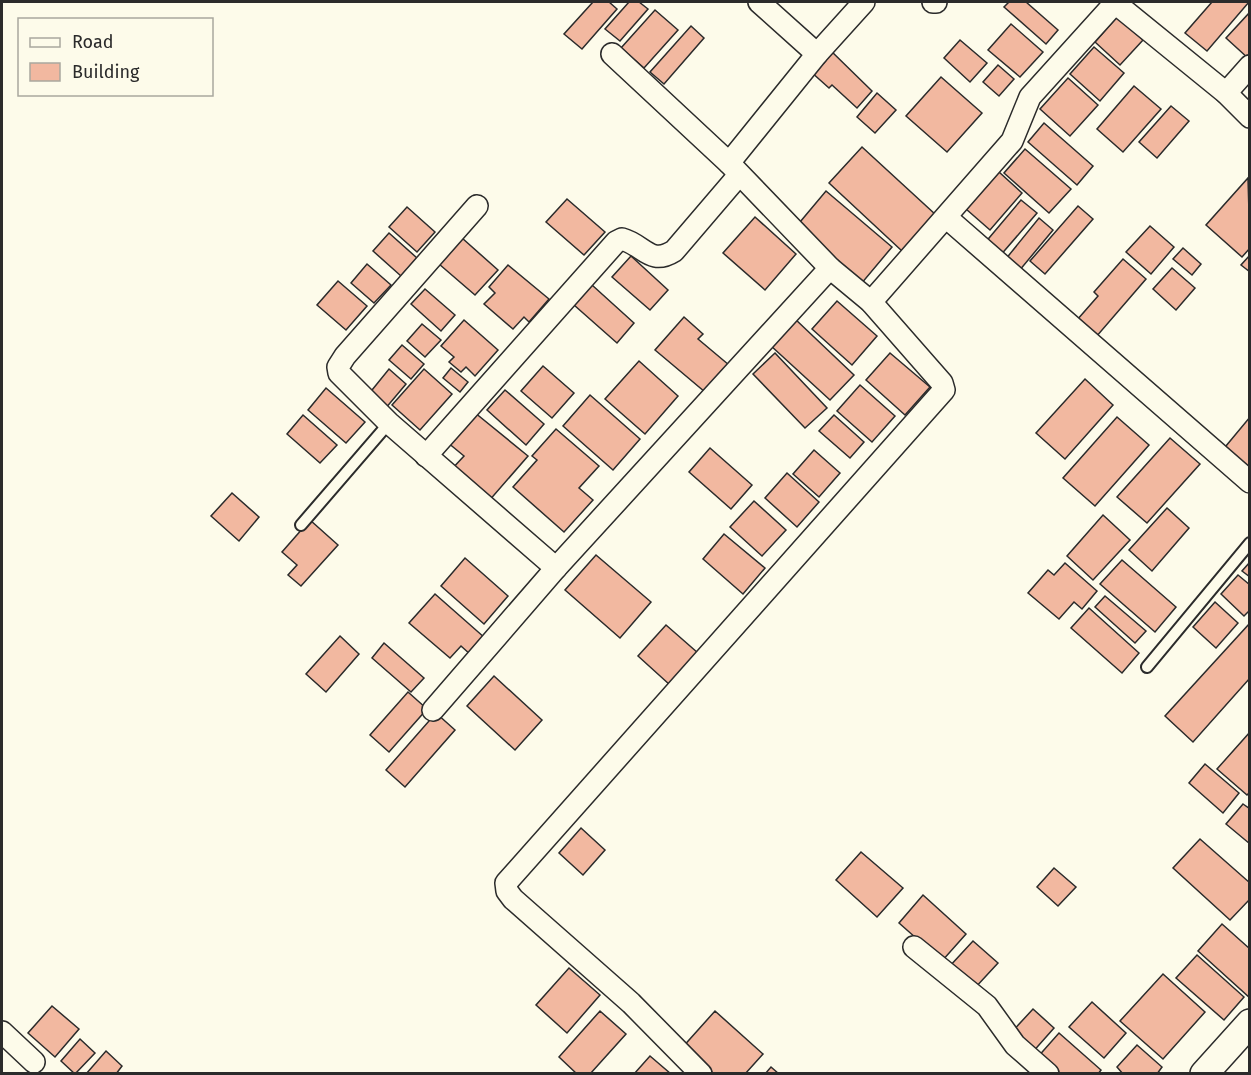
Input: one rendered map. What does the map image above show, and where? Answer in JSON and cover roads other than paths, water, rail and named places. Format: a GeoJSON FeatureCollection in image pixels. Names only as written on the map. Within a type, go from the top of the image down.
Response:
{"type":"FeatureCollection","features":[{"type":"Feature","properties":{"kind":"street"},"geometry":{"type":"LineString","coordinates":[[759,2],[817,54]]}},
{"type":"Feature","properties":{"kind":"street"},"geometry":{"type":"LineString","coordinates":[[426,456],[616,242],[622,239],[632,242],[655,257],[663,257],[674,251],[817,54],[864,2]]}},
{"type":"Feature","properties":{"kind":"street"},"geometry":{"type":"LineString","coordinates":[[871,302],[1012,141],[1030,97],[1115,2],[1226,93],[1250,117]]}},
{"type":"Feature","properties":{"kind":"street"},"geometry":{"type":"LineString","coordinates":[[612,54],[734,169],[830,268],[871,302],[942,383],[942,393],[506,883],[507,891],[513,899],[631,1003],[700,1074]]}},
{"type":"Feature","properties":{"kind":"street"},"geometry":{"type":"LineString","coordinates":[[1226,93],[1250,66]]}},
{"type":"Feature","properties":{"kind":"street"},"geometry":{"type":"LineString","coordinates":[[477,206],[338,367],[343,379],[389,423],[556,568]]}},
{"type":"Feature","properties":{"kind":"street"},"geometry":{"type":"LineString","coordinates":[[946,218],[1250,482]]}},
{"type":"Feature","properties":{"kind":"street"},"geometry":{"type":"LineString","coordinates":[[433,710],[556,568],[830,268]]}},
{"type":"Feature","properties":{"kind":"street"},"geometry":{"type":"LineString","coordinates":[[914,947],[987,1006],[1015,1045],[1048,1074]]}},
{"type":"Feature","properties":{"kind":"street"},"geometry":{"type":"LineString","coordinates":[[1204,1074],[1250,1023]]}},
{"type":"Feature","properties":{"kind":"street"},"geometry":{"type":"LineString","coordinates":[[2,1032],[34,1070]]}},
{"type":"Feature","properties":{"kind":"lane"},"geometry":{"type":"LineString","coordinates":[[301,525],[389,423]]}},
{"type":"Feature","properties":{"kind":"lane"},"geometry":{"type":"LineString","coordinates":[[1147,668],[1250,543]]}}]}
